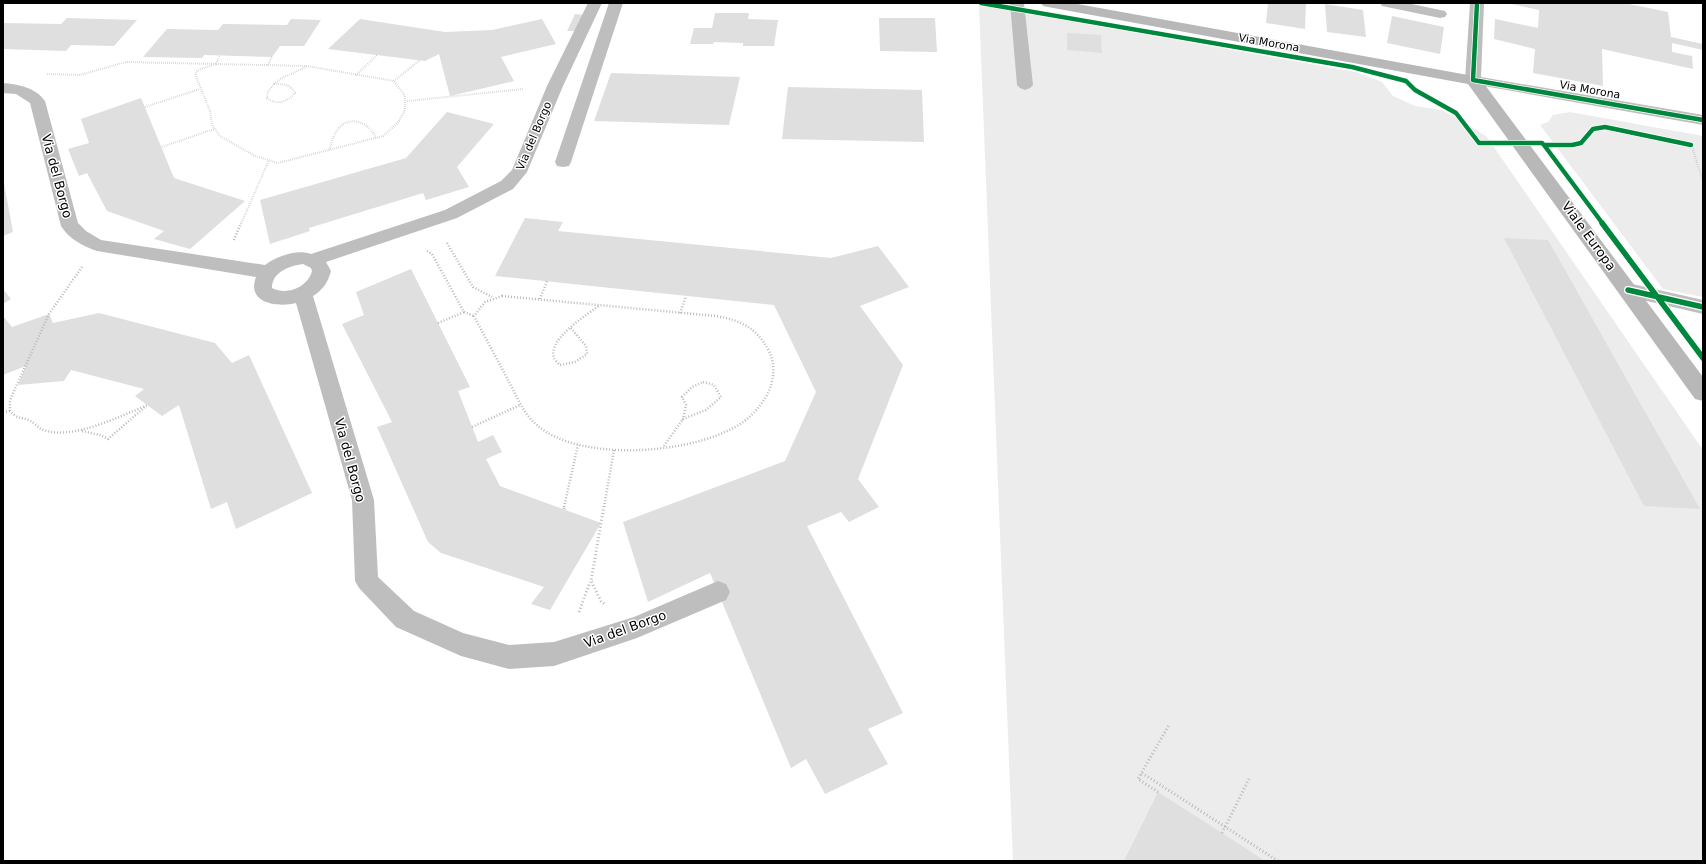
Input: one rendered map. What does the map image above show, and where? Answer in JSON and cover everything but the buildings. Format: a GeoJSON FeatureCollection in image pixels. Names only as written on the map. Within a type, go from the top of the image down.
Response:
{"type":"FeatureCollection","features":[{"type":"Feature","properties":{"kind":"main road","name":"Via Morona"},"geometry":{"type":"LineString","coordinates":[[1048,3],[1088,6],[1473,80]]}},
{"type":"Feature","properties":{"kind":"main road","name":"Viale Europa"},"geometry":{"type":"LineString","coordinates":[[1473,80],[1703,393]]}},
{"type":"Feature","properties":{"kind":"street"},"geometry":{"type":"LineString","coordinates":[[1473,80],[1477,3]]}},
{"type":"Feature","properties":{"kind":"street","name":"Via Morona"},"geometry":{"type":"LineString","coordinates":[[1473,80],[1703,120]]}},
{"type":"Feature","properties":{"kind":"street"},"geometry":{"type":"LineString","coordinates":[[1628,290],[1703,307]]}},
{"type":"Feature","properties":{"kind":"lane","name":"Via del Borgo"},"geometry":{"type":"LineString","coordinates":[[313,260],[452,214],[507,185],[519,172],[555,86],[595,3]]}},
{"type":"Feature","properties":{"kind":"lane"},"geometry":{"type":"LineString","coordinates":[[563,162],[616,3]]}},
{"type":"Feature","properties":{"kind":"lane"},"geometry":{"type":"LineString","coordinates":[[1017,3],[1025,85]]}},
{"type":"Feature","properties":{"kind":"lane"},"geometry":{"type":"LineString","coordinates":[[1387,3],[1440,14]]}},
{"type":"Feature","properties":{"kind":"lane","name":"Via del Borgo"},"geometry":{"type":"LineString","coordinates":[[3,88],[27,92],[37,102],[70,226],[80,235],[97,245],[223,266],[269,272]]}},
{"type":"Feature","properties":{"kind":"lane"},"geometry":{"type":"LineString","coordinates":[[295,259],[313,260],[319,264],[322,269],[322,276],[318,283],[303,294],[283,299],[274,298],[267,295],[263,291],[262,285],[269,272],[276,266],[295,259]]}},
{"type":"Feature","properties":{"kind":"lane","name":"Via del Borgo"},"geometry":{"type":"LineString","coordinates":[[303,294],[363,500],[367,581],[405,619],[461,644],[510,657],[554,654],[637,627],[718,592]]}},
{"type":"Feature","properties":{"kind":"path"},"geometry":{"type":"LineString","coordinates":[[356,75],[377,55]]}},
{"type":"Feature","properties":{"kind":"path"},"geometry":{"type":"LineString","coordinates":[[41,74],[80,75],[126,62],[216,64],[268,65],[307,66],[394,81],[401,88],[407,101],[402,118],[383,136],[278,163],[255,156],[236,146],[220,136],[214,129],[210,111],[194,74],[198,70],[216,64],[220,56]]}},
{"type":"Feature","properties":{"kind":"path"},"geometry":{"type":"LineString","coordinates":[[268,65],[272,57]]}},
{"type":"Feature","properties":{"kind":"path"},"geometry":{"type":"LineString","coordinates":[[394,81],[420,60]]}},
{"type":"Feature","properties":{"kind":"path"},"geometry":{"type":"LineString","coordinates":[[274,84],[285,84],[294,90],[295,94],[286,102],[278,104],[270,101],[267,98],[268,92],[274,84],[307,66]]}},
{"type":"Feature","properties":{"kind":"path"},"geometry":{"type":"LineString","coordinates":[[407,101],[555,86]]}},
{"type":"Feature","properties":{"kind":"path"},"geometry":{"type":"LineString","coordinates":[[144,107],[200,89]]}},
{"type":"Feature","properties":{"kind":"path"},"geometry":{"type":"LineString","coordinates":[[329,150],[338,128],[346,123],[358,122],[370,126],[374,131],[376,138]]}},
{"type":"Feature","properties":{"kind":"path"},"geometry":{"type":"LineString","coordinates":[[162,147],[214,129]]}},
{"type":"Feature","properties":{"kind":"path"},"geometry":{"type":"LineString","coordinates":[[1690,139],[1703,182]]}},
{"type":"Feature","properties":{"kind":"path"},"geometry":{"type":"LineString","coordinates":[[223,266],[270,160]]}},
{"type":"Feature","properties":{"kind":"path"},"geometry":{"type":"LineString","coordinates":[[452,214],[455,222],[448,230],[447,242],[473,288],[493,297]]}},
{"type":"Feature","properties":{"kind":"path"},"geometry":{"type":"LineString","coordinates":[[391,233],[425,249],[432,254],[464,312],[474,316],[520,405],[532,421],[545,432],[558,439],[578,445],[614,450],[664,447],[705,441],[739,426],[762,402],[772,386],[775,372],[772,354],[760,336],[748,326],[734,320],[716,316],[502,296],[493,297],[479,307],[474,316]]}},
{"type":"Feature","properties":{"kind":"path"},"geometry":{"type":"LineString","coordinates":[[81,431],[148,405],[108,440],[100,435],[81,431],[57,432],[42,429],[29,420],[17,418],[10,411],[10,400],[49,314],[97,245]]}},
{"type":"Feature","properties":{"kind":"path"},"geometry":{"type":"LineString","coordinates":[[540,299],[547,281]]}},
{"type":"Feature","properties":{"kind":"path"},"geometry":{"type":"LineString","coordinates":[[680,313],[686,296]]}},
{"type":"Feature","properties":{"kind":"path"},"geometry":{"type":"LineString","coordinates":[[571,328],[586,346],[587,354],[581,360],[571,365],[560,364],[554,358],[554,349],[563,335],[571,328],[600,305]]}},
{"type":"Feature","properties":{"kind":"path"},"geometry":{"type":"LineString","coordinates":[[438,323],[464,312]]}},
{"type":"Feature","properties":{"kind":"path"},"geometry":{"type":"LineString","coordinates":[[664,447],[683,419],[686,406],[682,397],[688,388],[705,382],[712,384],[719,392],[721,397],[706,410],[683,419]]}},
{"type":"Feature","properties":{"kind":"path"},"geometry":{"type":"LineString","coordinates":[[472,427],[520,405]]}},
{"type":"Feature","properties":{"kind":"path"},"geometry":{"type":"LineString","coordinates":[[3,412],[10,411]]}},
{"type":"Feature","properties":{"kind":"path"},"geometry":{"type":"LineString","coordinates":[[564,510],[578,445]]}},
{"type":"Feature","properties":{"kind":"path"},"geometry":{"type":"LineString","coordinates":[[614,450],[591,581],[601,601],[637,627]]}},
{"type":"Feature","properties":{"kind":"path"},"geometry":{"type":"LineString","coordinates":[[1158,792],[1138,779],[1169,726]]}},
{"type":"Feature","properties":{"kind":"path"},"geometry":{"type":"LineString","coordinates":[[1142,773],[1278,861]]}},
{"type":"Feature","properties":{"kind":"path"},"geometry":{"type":"LineString","coordinates":[[1222,833],[1250,778]]}},
{"type":"Feature","properties":{"kind":"shaded area"},"geometry":{"type":"Polygon","coordinates":[[[979,5],[1356,72],[1382,82],[1393,96],[1415,106],[1442,110],[1463,121],[1487,137],[1703,450],[1703,861],[1013,861],[979,5]]]}},
{"type":"Feature","properties":{"kind":"shaded area"},"geometry":{"type":"Polygon","coordinates":[[[1570,112],[1703,136],[1703,297],[1663,289],[1540,125],[1548,122],[1553,115],[1570,112]]]}},
{"type":"Feature","properties":{"kind":"cycle path"},"geometry":{"type":"LineString","coordinates":[[981,3],[1352,67],[1406,81],[1415,90],[1456,113],[1479,143],[1542,143],[1544,145],[1572,145],[1581,143],[1593,129],[1605,127],[1691,145]]}},
{"type":"Feature","properties":{"kind":"cycle path"},"geometry":{"type":"LineString","coordinates":[[1477,3],[1473,80],[1703,120]]}},
{"type":"Feature","properties":{"kind":"cycle path"},"geometry":{"type":"LineString","coordinates":[[1544,145],[1703,358]]}},
{"type":"Feature","properties":{"kind":"cycle path"},"geometry":{"type":"LineString","coordinates":[[1628,290],[1703,307]]}}]}
